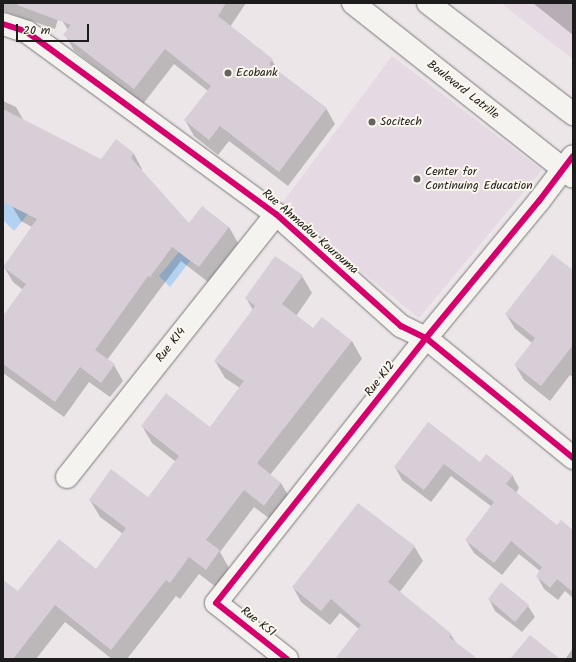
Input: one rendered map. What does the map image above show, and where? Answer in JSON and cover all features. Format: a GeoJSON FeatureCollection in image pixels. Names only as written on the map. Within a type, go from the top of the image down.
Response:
{"type":"FeatureCollection","features":[{"type":"Feature","properties":{"kind":"street","name":"Boulevard Latrille"},"geometry":{"type":"LineString","coordinates":[[353,3],[570,168]]}},
{"type":"Feature","properties":{"kind":"street"},"geometry":{"type":"LineString","coordinates":[[428,3],[573,114]]}},
{"type":"Feature","properties":{"kind":"street","name":"Rue Ahmadou Kourouma"},"geometry":{"type":"LineString","coordinates":[[3,24],[27,32],[276,214],[401,326],[426,338],[573,458]]}},
{"type":"Feature","properties":{"kind":"street","name":"Rue K12"},"geometry":{"type":"LineString","coordinates":[[216,603],[426,338],[570,168]]}},
{"type":"Feature","properties":{"kind":"street","name":"Rue K14"},"geometry":{"type":"LineString","coordinates":[[67,477],[276,214]]}},
{"type":"Feature","properties":{"kind":"street","name":"Rue K51"},"geometry":{"type":"LineString","coordinates":[[216,603],[287,659]]}},
{"type":"Feature","properties":{"kind":"shaded area"},"geometry":{"type":"Polygon","coordinates":[[[501,3],[573,3],[573,59],[544,37],[501,3]]]}},
{"type":"Feature","properties":{"kind":"shaded area","name":"Center for Continuing Education"},"geometry":{"type":"Polygon","coordinates":[[[392,56],[542,170],[419,318],[280,206],[392,56]]]}},
{"type":"Feature","properties":{"kind":"water"},"geometry":{"type":"Polygon","coordinates":[[[3,196],[28,214],[14,231],[3,220],[3,196]]]}},
{"type":"Feature","properties":{"kind":"water"},"geometry":{"type":"Polygon","coordinates":[[[179,252],[190,261],[170,287],[159,276],[179,252]]]}},
{"type":"Feature","properties":{"kind":"building"},"geometry":{"type":"Polygon","coordinates":[[[18,3],[226,3],[218,16],[273,59],[269,64],[327,108],[279,172],[220,126],[209,140],[184,120],[211,86],[165,49],[134,89],[63,35],[71,25],[17,5],[18,3]]]}},
{"type":"Feature","properties":{"kind":"building"},"geometry":{"type":"Polygon","coordinates":[[[3,109],[101,159],[116,139],[134,153],[131,158],[189,223],[202,206],[229,227],[199,267],[172,247],[150,277],[148,276],[95,350],[115,364],[101,383],[80,367],[55,402],[3,364],[3,316],[26,284],[3,267],[37,219],[3,202],[3,109]]]}},
{"type":"Feature","properties":{"kind":"building"},"geometry":{"type":"Polygon","coordinates":[[[552,254],[573,270],[573,345],[541,386],[514,365],[535,338],[505,314],[552,254]]]}},
{"type":"Feature","properties":{"kind":"building"},"geometry":{"type":"Polygon","coordinates":[[[275,256],[303,275],[282,304],[313,328],[322,317],[352,341],[257,463],[281,483],[264,506],[244,490],[206,540],[220,550],[206,570],[189,557],[170,583],[166,580],[111,650],[55,605],[13,659],[3,659],[3,580],[18,591],[59,539],[96,569],[126,528],[89,500],[111,469],[148,497],[179,456],[141,426],[166,393],[210,427],[244,381],[214,361],[255,306],[245,298],[275,256]]]}},
{"type":"Feature","properties":{"kind":"building"},"geometry":{"type":"Polygon","coordinates":[[[428,422],[480,462],[486,454],[513,475],[506,484],[557,525],[561,520],[573,530],[573,592],[557,579],[550,588],[536,576],[542,567],[511,541],[494,563],[465,540],[494,502],[444,464],[424,490],[394,467],[428,422]]]}},
{"type":"Feature","properties":{"kind":"building"},"geometry":{"type":"Polygon","coordinates":[[[358,503],[415,546],[388,582],[452,634],[449,637],[478,659],[335,659],[361,625],[331,599],[321,611],[292,587],[358,503]]]}},
{"type":"Feature","properties":{"kind":"building"},"geometry":{"type":"Polygon","coordinates":[[[501,582],[529,605],[515,622],[488,599],[501,582]]]}},
{"type":"Feature","properties":{"kind":"building"},"geometry":{"type":"Polygon","coordinates":[[[530,635],[560,659],[510,659],[530,635]]]}},
{"type":"Feature","properties":{"kind":"cycle path"},"geometry":{"type":"LineString","coordinates":[[3,24],[27,32],[276,214],[401,326],[426,338],[573,458]]}},
{"type":"Feature","properties":{"kind":"cycle path"},"geometry":{"type":"LineString","coordinates":[[287,659],[216,603],[426,338],[539,201],[573,156]]}},
{"type":"Feature","properties":{"kind":"place","name":"Ecobank"},"geometry":{"type":"Point","coordinates":[228,73]}},
{"type":"Feature","properties":{"kind":"place","name":"Socitech"},"geometry":{"type":"Point","coordinates":[372,122]}},
{"type":"Feature","properties":{"kind":"place","name":"Center for Continuing Education"},"geometry":{"type":"Point","coordinates":[417,179]}}]}
